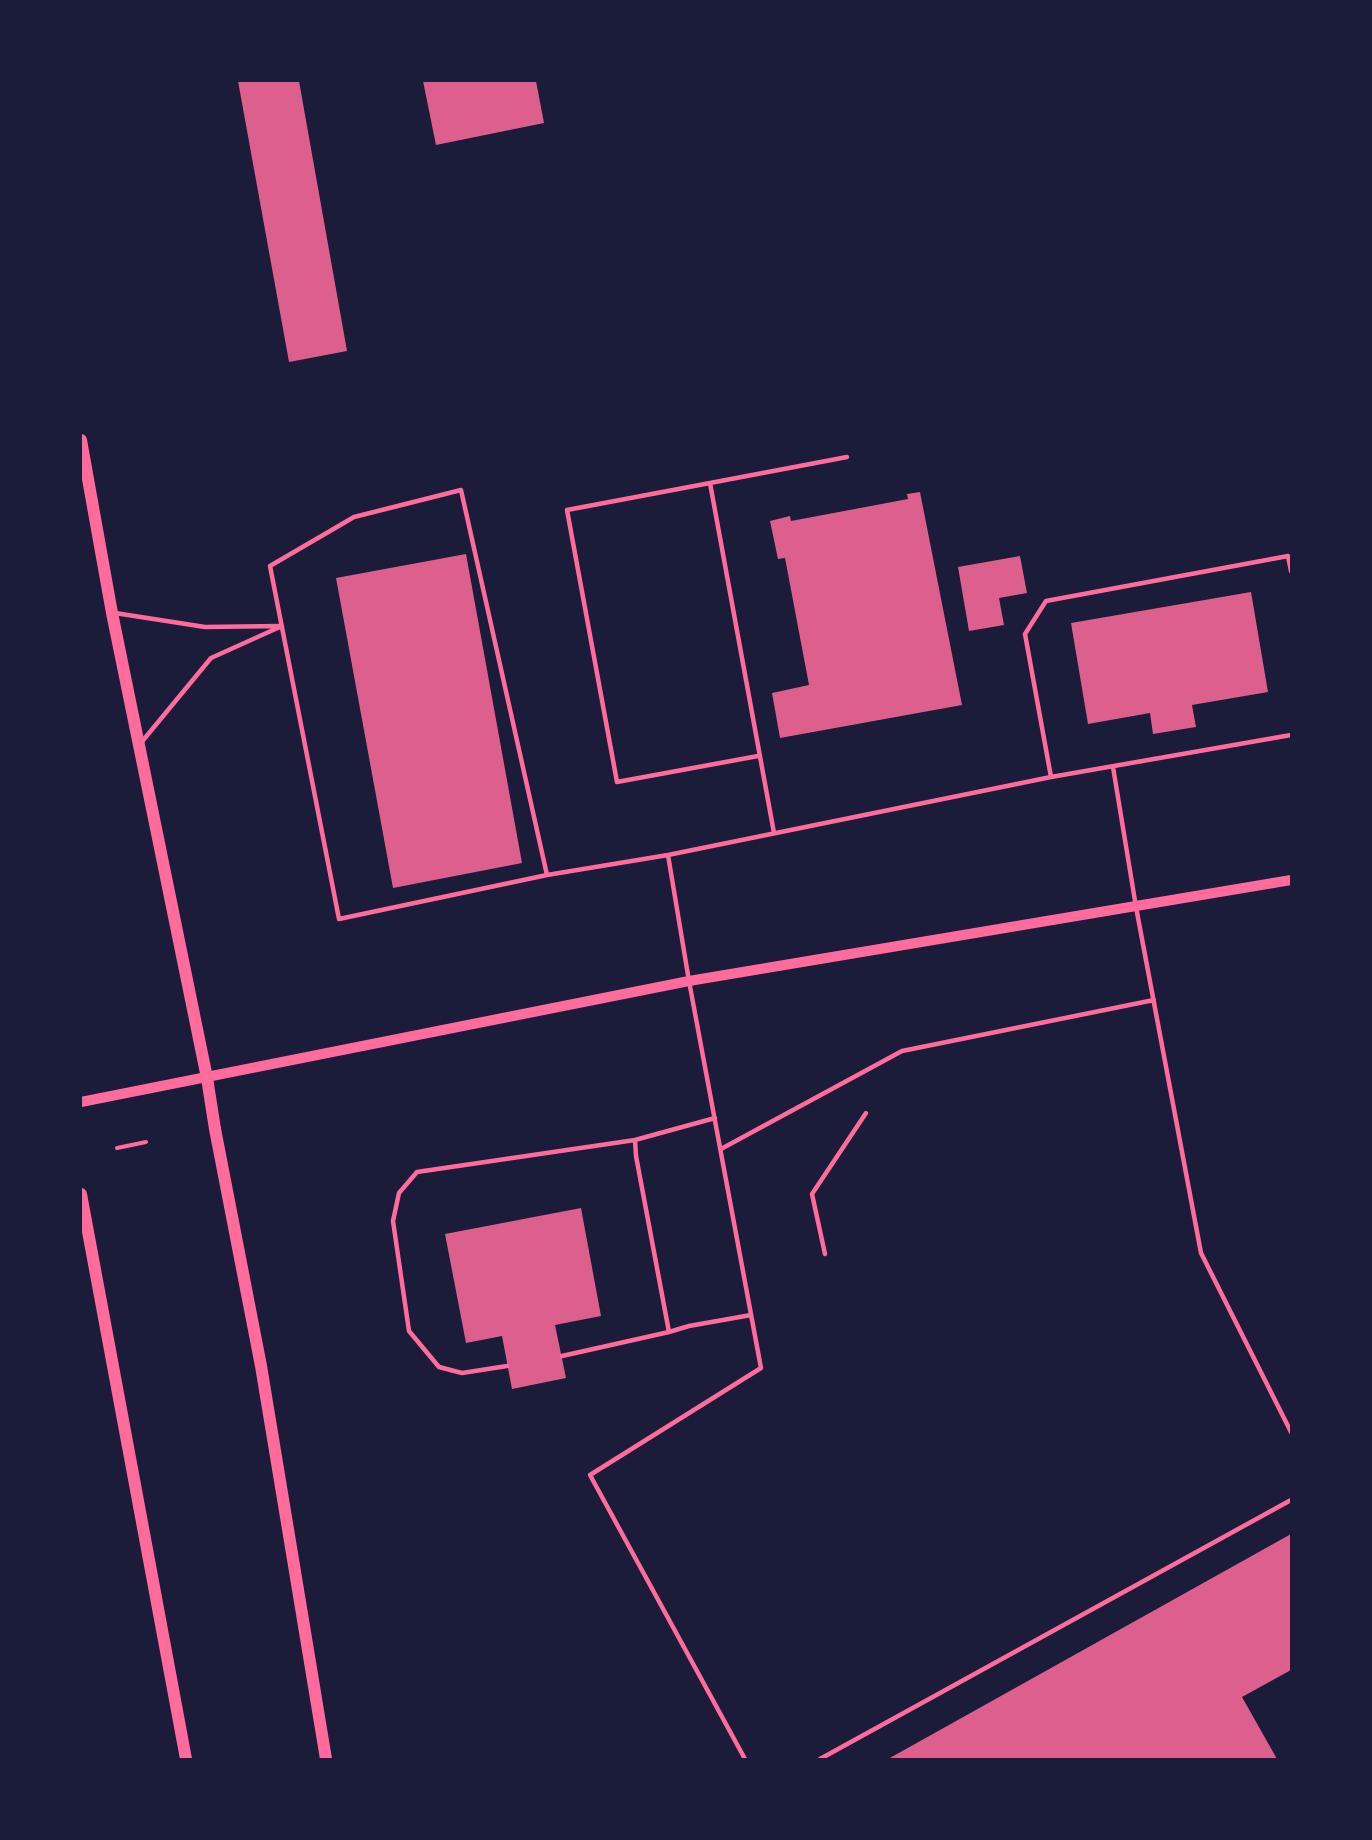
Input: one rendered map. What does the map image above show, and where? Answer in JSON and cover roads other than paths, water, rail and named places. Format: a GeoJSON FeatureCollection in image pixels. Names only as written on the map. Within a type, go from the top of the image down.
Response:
{"type":"FeatureCollection","features":[{"type":"Feature","properties":{"kind":"main road"},"geometry":{"type":"LineString","coordinates":[[81,440],[112,613],[207,1078],[261,1366],[326,1759]]}},
{"type":"Feature","properties":{"kind":"main road"},"geometry":{"type":"LineString","coordinates":[[81,1194],[186,1759]]}},
{"type":"Feature","properties":{"kind":"street"},"geometry":{"type":"LineString","coordinates":[[81,1102],[689,981],[1291,880]]}},
{"type":"Feature","properties":{"kind":"lane"},"geometry":{"type":"LineString","coordinates":[[758,756],[617,783],[567,510],[847,457]]}},
{"type":"Feature","properties":{"kind":"lane"},"geometry":{"type":"LineString","coordinates":[[710,483],[758,756],[774,833]]}},
{"type":"Feature","properties":{"kind":"lane"},"geometry":{"type":"LineString","coordinates":[[547,875],[461,490],[354,517],[270,566],[339,919],[547,875],[668,855],[1051,777],[1291,735]]}},
{"type":"Feature","properties":{"kind":"lane"},"geometry":{"type":"LineString","coordinates":[[1051,777],[1025,634],[1046,601],[1288,556],[1291,571]]}},
{"type":"Feature","properties":{"kind":"lane"},"geometry":{"type":"LineString","coordinates":[[112,613],[205,627],[282,626]]}},
{"type":"Feature","properties":{"kind":"lane"},"geometry":{"type":"LineString","coordinates":[[139,745],[211,658],[282,626]]}},
{"type":"Feature","properties":{"kind":"lane"},"geometry":{"type":"LineString","coordinates":[[1113,767],[1136,907],[1201,1253],[1291,1432]]}},
{"type":"Feature","properties":{"kind":"lane"},"geometry":{"type":"LineString","coordinates":[[668,855],[689,981],[761,1368],[590,1475],[745,1759]]}},
{"type":"Feature","properties":{"kind":"lane"},"geometry":{"type":"LineString","coordinates":[[721,1149],[902,1051],[1154,1000]]}},
{"type":"Feature","properties":{"kind":"lane"},"geometry":{"type":"LineString","coordinates":[[825,1254],[812,1194],[866,1113]]}},
{"type":"Feature","properties":{"kind":"lane"},"geometry":{"type":"LineString","coordinates":[[507,1366],[462,1373],[439,1367],[409,1331],[393,1221],[399,1193],[417,1172],[635,1140],[715,1118]]}},
{"type":"Feature","properties":{"kind":"lane"},"geometry":{"type":"LineString","coordinates":[[635,1140],[636,1156],[669,1332]]}},
{"type":"Feature","properties":{"kind":"lane"},"geometry":{"type":"LineString","coordinates":[[561,1356],[689,1326],[751,1315]]}},
{"type":"Feature","properties":{"kind":"lane"},"geometry":{"type":"LineString","coordinates":[[820,1759],[1291,1500]]}}]}
